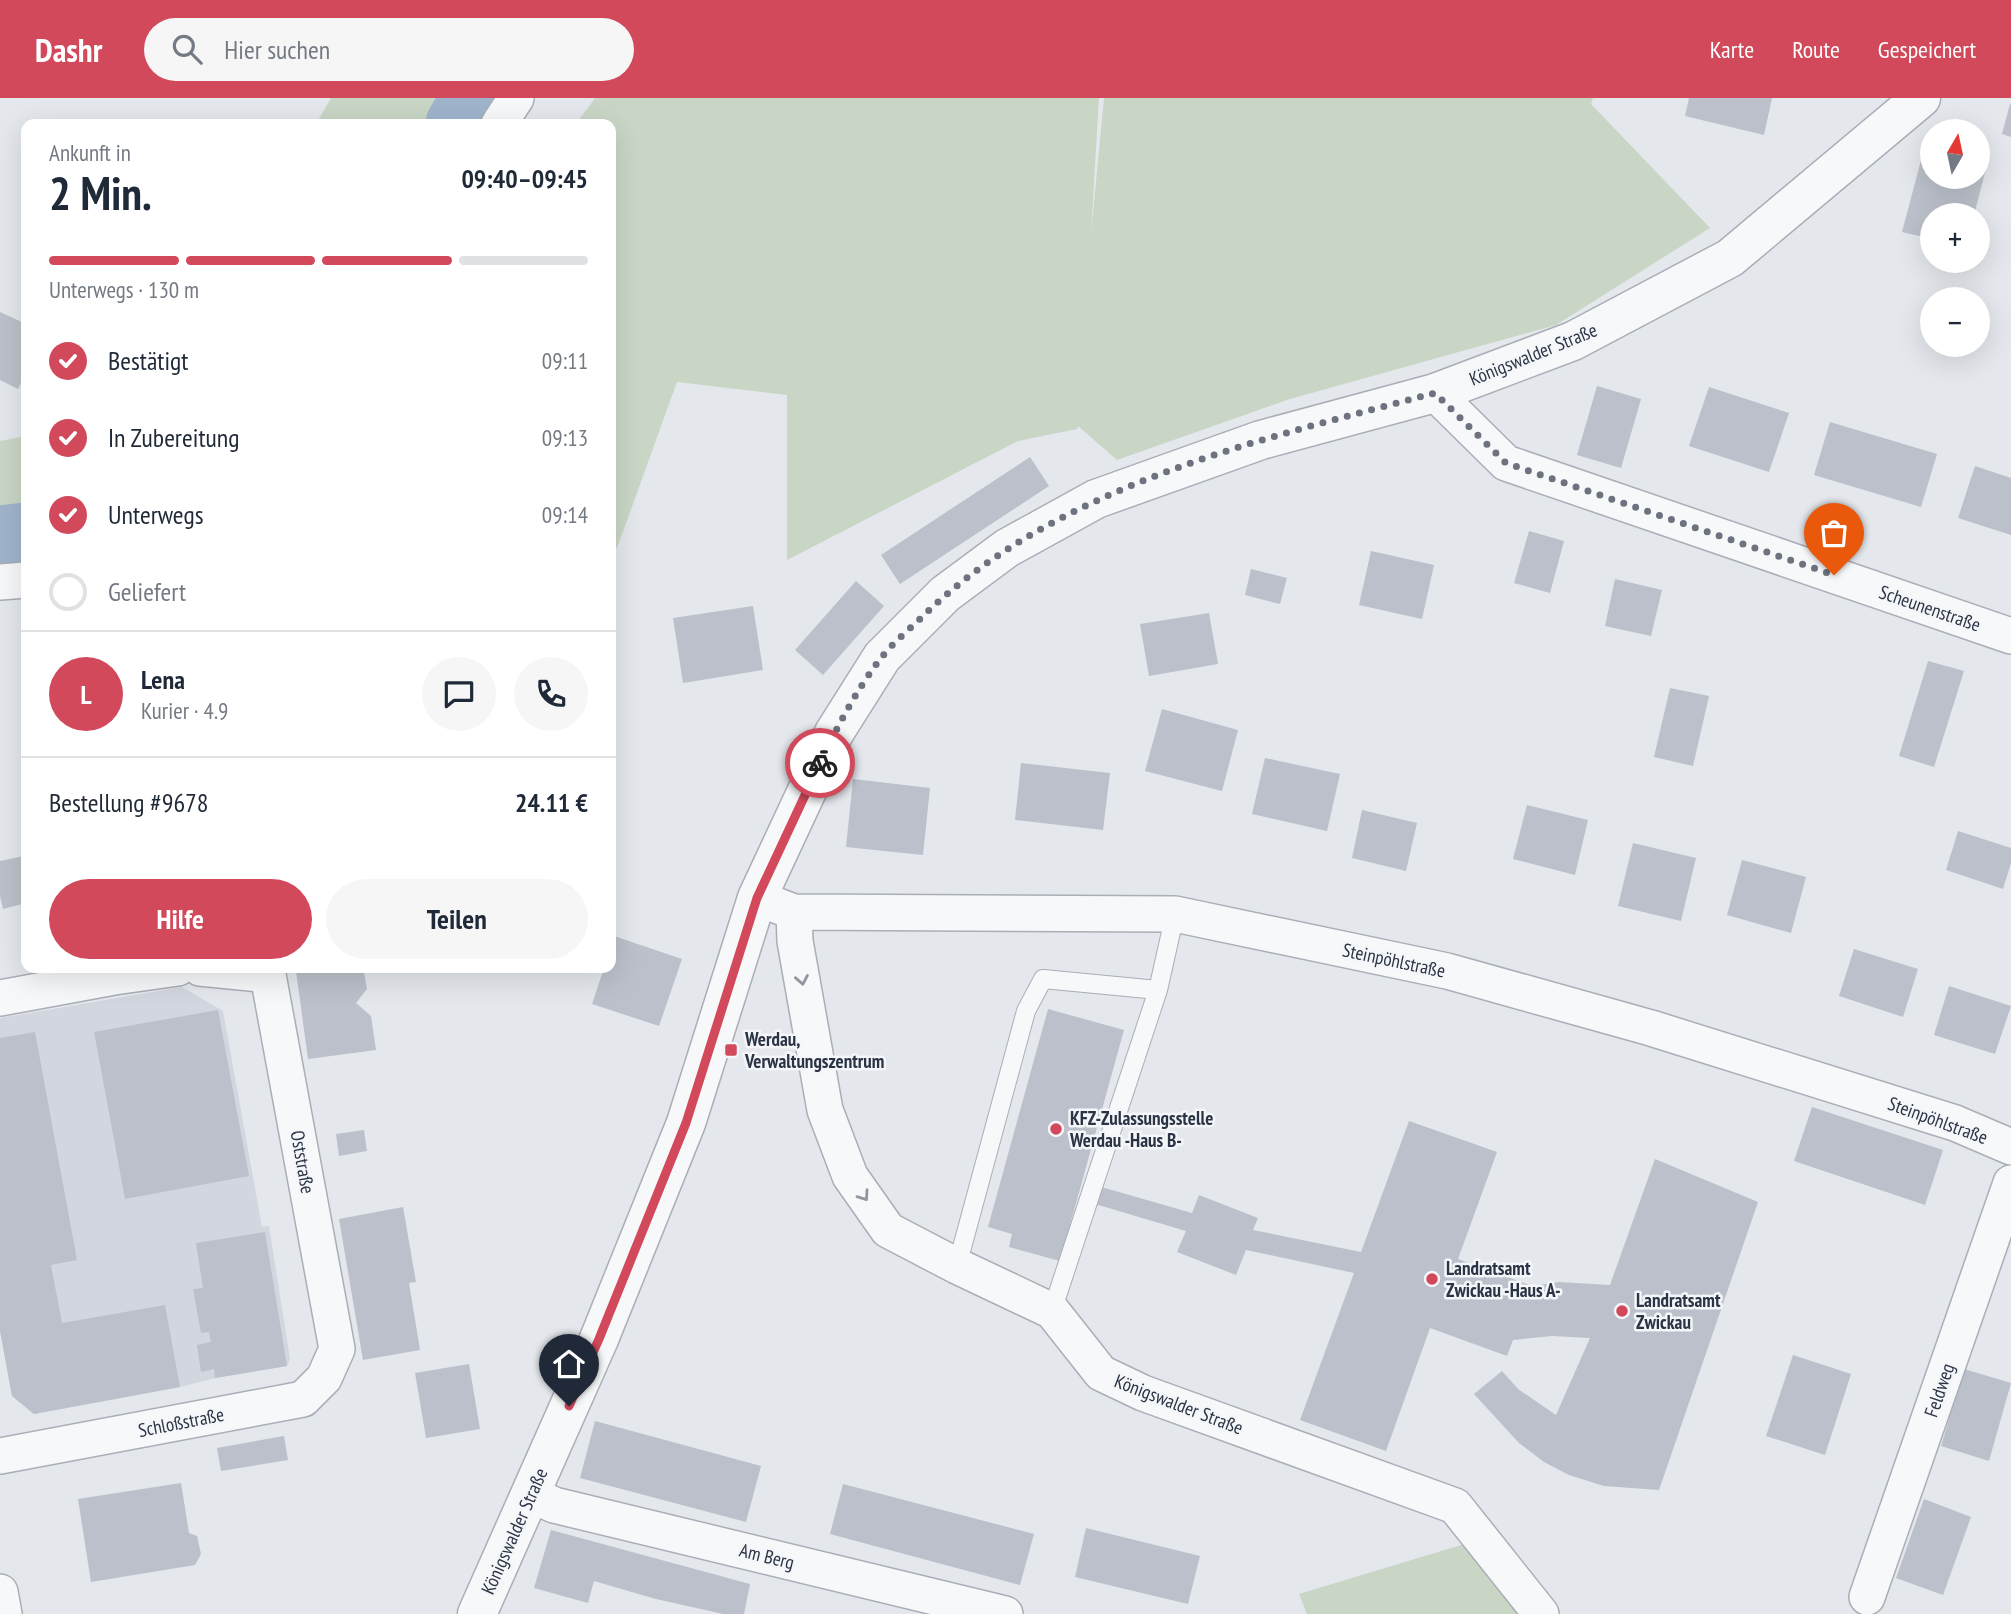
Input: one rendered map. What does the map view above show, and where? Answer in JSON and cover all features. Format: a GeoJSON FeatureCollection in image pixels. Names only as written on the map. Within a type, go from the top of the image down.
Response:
{"type":"FeatureCollection","features":[{"type":"Feature","properties":{"kind":"street"},"geometry":{"type":"LineString","coordinates":[[502,119],[516,98]]}},
{"type":"Feature","properties":{"kind":"street","name":"Königswalder Straße"},"geometry":{"type":"LineString","coordinates":[[477,1614],[599,1339],[686,1123],[757,898],[834,733],[882,657],[956,586],[1007,548],[1096,499],[1261,440],[1435,393],[1573,341],[1730,258],[1921,98]]}},
{"type":"Feature","properties":{"kind":"street","name":"Scheunenstraße"},"geometry":{"type":"LineString","coordinates":[[1435,393],[1506,463],[2011,636]]}},
{"type":"Feature","properties":{"kind":"street"},"geometry":{"type":"LineString","coordinates":[[0,582],[21,580]]}},
{"type":"Feature","properties":{"kind":"street","name":"Steinpöhlstraße"},"geometry":{"type":"LineString","coordinates":[[757,898],[794,912],[1175,914],[1447,971],[1639,1024],[1955,1122],[2011,1147]]}},
{"type":"Feature","properties":{"kind":"street","name":"Königswalder Straße"},"geometry":{"type":"LineString","coordinates":[[794,912],[795,941],[825,1110],[850,1176],[888,1230],[1052,1311],[1101,1373],[1133,1388],[1455,1506],[1541,1614]]}},
{"type":"Feature","properties":{"kind":"street"},"geometry":{"type":"LineString","coordinates":[[0,998],[142,973]]}},
{"type":"Feature","properties":{"kind":"street","name":"Oststraße"},"geometry":{"type":"LineString","coordinates":[[275,973],[337,1349]]}},
{"type":"Feature","properties":{"kind":"street","name":"Feldweg"},"geometry":{"type":"LineString","coordinates":[[1867,1597],[2011,1184]]}},
{"type":"Feature","properties":{"kind":"street","name":"Schloßstraße"},"geometry":{"type":"LineString","coordinates":[[0,1456],[303,1399],[324,1378],[337,1349]]}},
{"type":"Feature","properties":{"kind":"street","name":"Am Berg"},"geometry":{"type":"LineString","coordinates":[[530,1494],[554,1505],[1005,1614]]}},
{"type":"Feature","properties":{"kind":"street"},"geometry":{"type":"LineString","coordinates":[[0,1592],[4,1614]]}},
{"type":"Feature","properties":{"kind":"lane"},"geometry":{"type":"LineString","coordinates":[[1052,1311],[1158,990],[1175,914]]}},
{"type":"Feature","properties":{"kind":"lane"},"geometry":{"type":"LineString","coordinates":[[957,1266],[1026,1011],[1043,979],[1158,990]]}},
{"type":"Feature","properties":{"kind":"shaded area"},"geometry":{"type":"Polygon","coordinates":[[[182,987],[223,1011],[262,1227],[269,1226],[290,1359],[287,1366],[34,1414],[12,1396],[0,1331],[0,1018],[182,987]]]}},
{"type":"Feature","properties":{"kind":"green space"},"geometry":{"type":"Polygon","coordinates":[[[331,98],[474,98],[461,119],[319,119],[331,98]]]}},
{"type":"Feature","properties":{"kind":"green space"},"geometry":{"type":"Polygon","coordinates":[[[595,98],[1099,98],[1091,234],[1104,98],[1593,98],[1591,104],[1710,228],[1556,325],[1290,399],[1117,460],[1078,426],[1077,429],[1018,441],[787,560],[787,395],[677,382],[616,548],[616,119],[580,119],[595,98]]]}},
{"type":"Feature","properties":{"kind":"green space"},"geometry":{"type":"Polygon","coordinates":[[[21,437],[21,536],[0,538],[0,441],[21,437]]]}},
{"type":"Feature","properties":{"kind":"green space"},"geometry":{"type":"Polygon","coordinates":[[[1481,1539],[1541,1614],[1307,1614],[1299,1594],[1481,1539]]]}},
{"type":"Feature","properties":{"kind":"building"},"geometry":{"type":"Polygon","coordinates":[[[1689,98],[1772,98],[1764,135],[1685,116],[1689,98]]]}},
{"type":"Feature","properties":{"kind":"building"},"geometry":{"type":"Polygon","coordinates":[[[2011,104],[2011,137],[2002,134],[2011,104]]]}},
{"type":"Feature","properties":{"kind":"building"},"geometry":{"type":"Polygon","coordinates":[[[1920,164],[1920,189],[1981,189],[1977,203],[1920,203],[1920,236],[1902,232],[1920,164]]]}},
{"type":"Feature","properties":{"kind":"building"},"geometry":{"type":"Polygon","coordinates":[[[0,312],[21,322],[21,383],[18,389],[0,380],[0,312]]]}},
{"type":"Feature","properties":{"kind":"building"},"geometry":{"type":"Polygon","coordinates":[[[1597,386],[1641,399],[1621,468],[1577,455],[1597,386]]]}},
{"type":"Feature","properties":{"kind":"building"},"geometry":{"type":"Polygon","coordinates":[[[1709,387],[1789,413],[1769,472],[1689,446],[1709,387]]]}},
{"type":"Feature","properties":{"kind":"building"},"geometry":{"type":"Polygon","coordinates":[[[1830,422],[1937,454],[1921,507],[1814,475],[1830,422]]]}},
{"type":"Feature","properties":{"kind":"building"},"geometry":{"type":"Polygon","coordinates":[[[1030,457],[1049,486],[900,584],[881,555],[1030,457]]]}},
{"type":"Feature","properties":{"kind":"building"},"geometry":{"type":"Polygon","coordinates":[[[1975,466],[2011,478],[2011,535],[1958,518],[1975,466]]]}},
{"type":"Feature","properties":{"kind":"building"},"geometry":{"type":"Polygon","coordinates":[[[1529,531],[1564,541],[1550,593],[1514,583],[1529,531]]]}},
{"type":"Feature","properties":{"kind":"building"},"geometry":{"type":"Polygon","coordinates":[[[1371,551],[1434,565],[1422,619],[1359,605],[1371,551]]]}},
{"type":"Feature","properties":{"kind":"building"},"geometry":{"type":"Polygon","coordinates":[[[1251,569],[1287,578],[1280,604],[1245,595],[1251,569]]]}},
{"type":"Feature","properties":{"kind":"building"},"geometry":{"type":"Polygon","coordinates":[[[1615,579],[1662,590],[1651,636],[1605,626],[1615,579]]]}},
{"type":"Feature","properties":{"kind":"building"},"geometry":{"type":"Polygon","coordinates":[[[856,581],[884,606],[823,675],[795,650],[856,581]]]}},
{"type":"Feature","properties":{"kind":"building"},"geometry":{"type":"Polygon","coordinates":[[[753,606],[763,670],[683,683],[673,618],[753,606]]]}},
{"type":"Feature","properties":{"kind":"building"},"geometry":{"type":"Polygon","coordinates":[[[1209,613],[1218,664],[1149,676],[1140,624],[1209,613]]]}},
{"type":"Feature","properties":{"kind":"building"},"geometry":{"type":"Polygon","coordinates":[[[1928,661],[1964,671],[1934,767],[1899,756],[1928,661]]]}},
{"type":"Feature","properties":{"kind":"building"},"geometry":{"type":"Polygon","coordinates":[[[1670,688],[1709,696],[1693,766],[1654,757],[1670,688]]]}},
{"type":"Feature","properties":{"kind":"building"},"geometry":{"type":"Polygon","coordinates":[[[1162,709],[1238,730],[1222,791],[1145,771],[1162,709]]]}},
{"type":"Feature","properties":{"kind":"building"},"geometry":{"type":"Polygon","coordinates":[[[1265,758],[1340,774],[1327,831],[1252,814],[1265,758]]]}},
{"type":"Feature","properties":{"kind":"building"},"geometry":{"type":"Polygon","coordinates":[[[1021,763],[1110,773],[1103,830],[1015,820],[1021,763]]]}},
{"type":"Feature","properties":{"kind":"building"},"geometry":{"type":"Polygon","coordinates":[[[853,779],[930,788],[923,855],[846,847],[853,779]]]}},
{"type":"Feature","properties":{"kind":"building"},"geometry":{"type":"Polygon","coordinates":[[[1527,805],[1588,820],[1575,875],[1513,859],[1527,805]]]}},
{"type":"Feature","properties":{"kind":"building"},"geometry":{"type":"Polygon","coordinates":[[[1362,810],[1417,823],[1406,871],[1352,858],[1362,810]]]}},
{"type":"Feature","properties":{"kind":"building"},"geometry":{"type":"Polygon","coordinates":[[[1958,831],[2011,848],[2011,863],[2003,889],[1946,870],[1958,831]]]}},
{"type":"Feature","properties":{"kind":"building"},"geometry":{"type":"Polygon","coordinates":[[[1633,843],[1696,858],[1681,921],[1618,906],[1633,843]]]}},
{"type":"Feature","properties":{"kind":"building"},"geometry":{"type":"Polygon","coordinates":[[[21,857],[21,904],[3,909],[0,896],[0,861],[21,857]]]}},
{"type":"Feature","properties":{"kind":"building"},"geometry":{"type":"Polygon","coordinates":[[[1742,860],[1806,877],[1791,933],[1727,915],[1742,860]]]}},
{"type":"Feature","properties":{"kind":"building"},"geometry":{"type":"Polygon","coordinates":[[[616,937],[682,959],[659,1026],[592,1004],[602,973],[616,973],[616,937]]]}},
{"type":"Feature","properties":{"kind":"building"},"geometry":{"type":"Polygon","coordinates":[[[1854,949],[1918,969],[1903,1017],[1839,996],[1854,949]]]}},
{"type":"Feature","properties":{"kind":"building"},"geometry":{"type":"Polygon","coordinates":[[[296,973],[364,973],[367,989],[356,1003],[371,1016],[376,1050],[308,1059],[296,973]]]}},
{"type":"Feature","properties":{"kind":"building"},"geometry":{"type":"Polygon","coordinates":[[[1949,986],[2011,1006],[1995,1054],[1934,1035],[1949,986]]]}},
{"type":"Feature","properties":{"kind":"building","name":"KFZ-Zulassungsstelle Werdau -Haus B-"},"geometry":{"type":"Polygon","coordinates":[[[1048,1009],[1124,1030],[1060,1261],[1009,1247],[1012,1234],[988,1227],[1048,1009]]]}},
{"type":"Feature","properties":{"kind":"building"},"geometry":{"type":"Polygon","coordinates":[[[218,1010],[249,1176],[125,1199],[94,1032],[218,1010]]]}},
{"type":"Feature","properties":{"kind":"building"},"geometry":{"type":"Polygon","coordinates":[[[35,1032],[77,1260],[51,1265],[62,1323],[165,1305],[180,1387],[34,1414],[12,1396],[0,1331],[0,1038],[35,1032]]]}},
{"type":"Feature","properties":{"kind":"building"},"geometry":{"type":"Polygon","coordinates":[[[1812,1107],[1943,1150],[1925,1205],[1794,1161],[1812,1107]]]}},
{"type":"Feature","properties":{"kind":"building"},"geometry":{"type":"Polygon","coordinates":[[[1409,1121],[1497,1152],[1458,1259],[1532,1286],[1559,1282],[1610,1285],[1655,1159],[1758,1202],[1659,1490],[1604,1486],[1569,1475],[1544,1462],[1519,1443],[1474,1394],[1502,1371],[1518,1389],[1556,1415],[1590,1338],[1552,1336],[1513,1340],[1507,1356],[1430,1328],[1386,1451],[1300,1420],[1354,1273],[1246,1250],[1236,1275],[1177,1252],[1186,1231],[1085,1201],[1091,1184],[1192,1213],[1199,1195],[1258,1218],[1253,1230],[1361,1252],[1409,1121]]]}},
{"type":"Feature","properties":{"kind":"building"},"geometry":{"type":"Polygon","coordinates":[[[364,1130],[367,1151],[339,1156],[336,1134],[364,1130]]]}},
{"type":"Feature","properties":{"kind":"building"},"geometry":{"type":"Polygon","coordinates":[[[403,1207],[416,1282],[409,1283],[420,1350],[363,1360],[339,1219],[403,1207]]]}},
{"type":"Feature","properties":{"kind":"building"},"geometry":{"type":"Polygon","coordinates":[[[265,1232],[287,1366],[215,1378],[214,1369],[201,1372],[197,1345],[211,1342],[209,1332],[201,1333],[193,1289],[203,1288],[196,1243],[265,1232]]]}},
{"type":"Feature","properties":{"kind":"building"},"geometry":{"type":"Polygon","coordinates":[[[1793,1355],[1851,1374],[1825,1455],[1766,1436],[1793,1355]]]}},
{"type":"Feature","properties":{"kind":"building"},"geometry":{"type":"Polygon","coordinates":[[[469,1364],[480,1429],[426,1438],[415,1373],[469,1364]]]}},
{"type":"Feature","properties":{"kind":"building"},"geometry":{"type":"Polygon","coordinates":[[[1964,1369],[2011,1383],[1989,1461],[1941,1446],[1964,1369]]]}},
{"type":"Feature","properties":{"kind":"building"},"geometry":{"type":"Polygon","coordinates":[[[595,1421],[761,1466],[746,1522],[580,1478],[595,1421]]]}},
{"type":"Feature","properties":{"kind":"building"},"geometry":{"type":"Polygon","coordinates":[[[284,1436],[288,1460],[221,1471],[217,1448],[284,1436]]]}},
{"type":"Feature","properties":{"kind":"building"},"geometry":{"type":"Polygon","coordinates":[[[181,1483],[189,1533],[197,1536],[201,1554],[195,1565],[91,1582],[78,1499],[181,1483]]]}},
{"type":"Feature","properties":{"kind":"building"},"geometry":{"type":"Polygon","coordinates":[[[843,1484],[1034,1534],[1020,1585],[830,1534],[843,1484]]]}},
{"type":"Feature","properties":{"kind":"building"},"geometry":{"type":"Polygon","coordinates":[[[1924,1499],[1971,1517],[1943,1595],[1896,1578],[1924,1499]]]}},
{"type":"Feature","properties":{"kind":"building"},"geometry":{"type":"Polygon","coordinates":[[[1086,1528],[1200,1556],[1188,1604],[1075,1577],[1086,1528]]]}},
{"type":"Feature","properties":{"kind":"building"},"geometry":{"type":"Polygon","coordinates":[[[551,1530],[750,1584],[744,1614],[723,1614],[594,1581],[588,1603],[534,1588],[551,1530]]]}},
{"type":"Feature","properties":{"kind":"waterway"},"geometry":{"type":"LineString","coordinates":[[461,119],[474,98]]}},
{"type":"Feature","properties":{"kind":"waterway"},"geometry":{"type":"LineString","coordinates":[[0,538],[21,536]]}},
{"type":"Feature","properties":{"kind":"way so far"},"geometry":{"type":"LineString","coordinates":[[820,763],[834,733],[882,657],[945,594],[1007,548],[1096,499],[1261,440],[1435,393],[1506,463],[1834,575]]}},
{"type":"Feature","properties":{"kind":"place","name":"Werdau, Verwaltungszentrum"},"geometry":{"type":"Point","coordinates":[731,1050]}},
{"type":"Feature","properties":{"kind":"place","name":"KFZ-Zulassungsstelle Werdau -Haus B-"},"geometry":{"type":"Point","coordinates":[1056,1129]}},
{"type":"Feature","properties":{"kind":"place","name":"Landratsamt Zwickau -Haus A-"},"geometry":{"type":"Point","coordinates":[1432,1279]}},
{"type":"Feature","properties":{"kind":"place","name":"Landratsamt Zwickau"},"geometry":{"type":"Point","coordinates":[1622,1311]}},
{"type":"Feature","properties":{"kind":"route"},"geometry":{"type":"LineString","coordinates":[[569,1406],[599,1339],[686,1123],[757,898],[820,763]]}}]}
